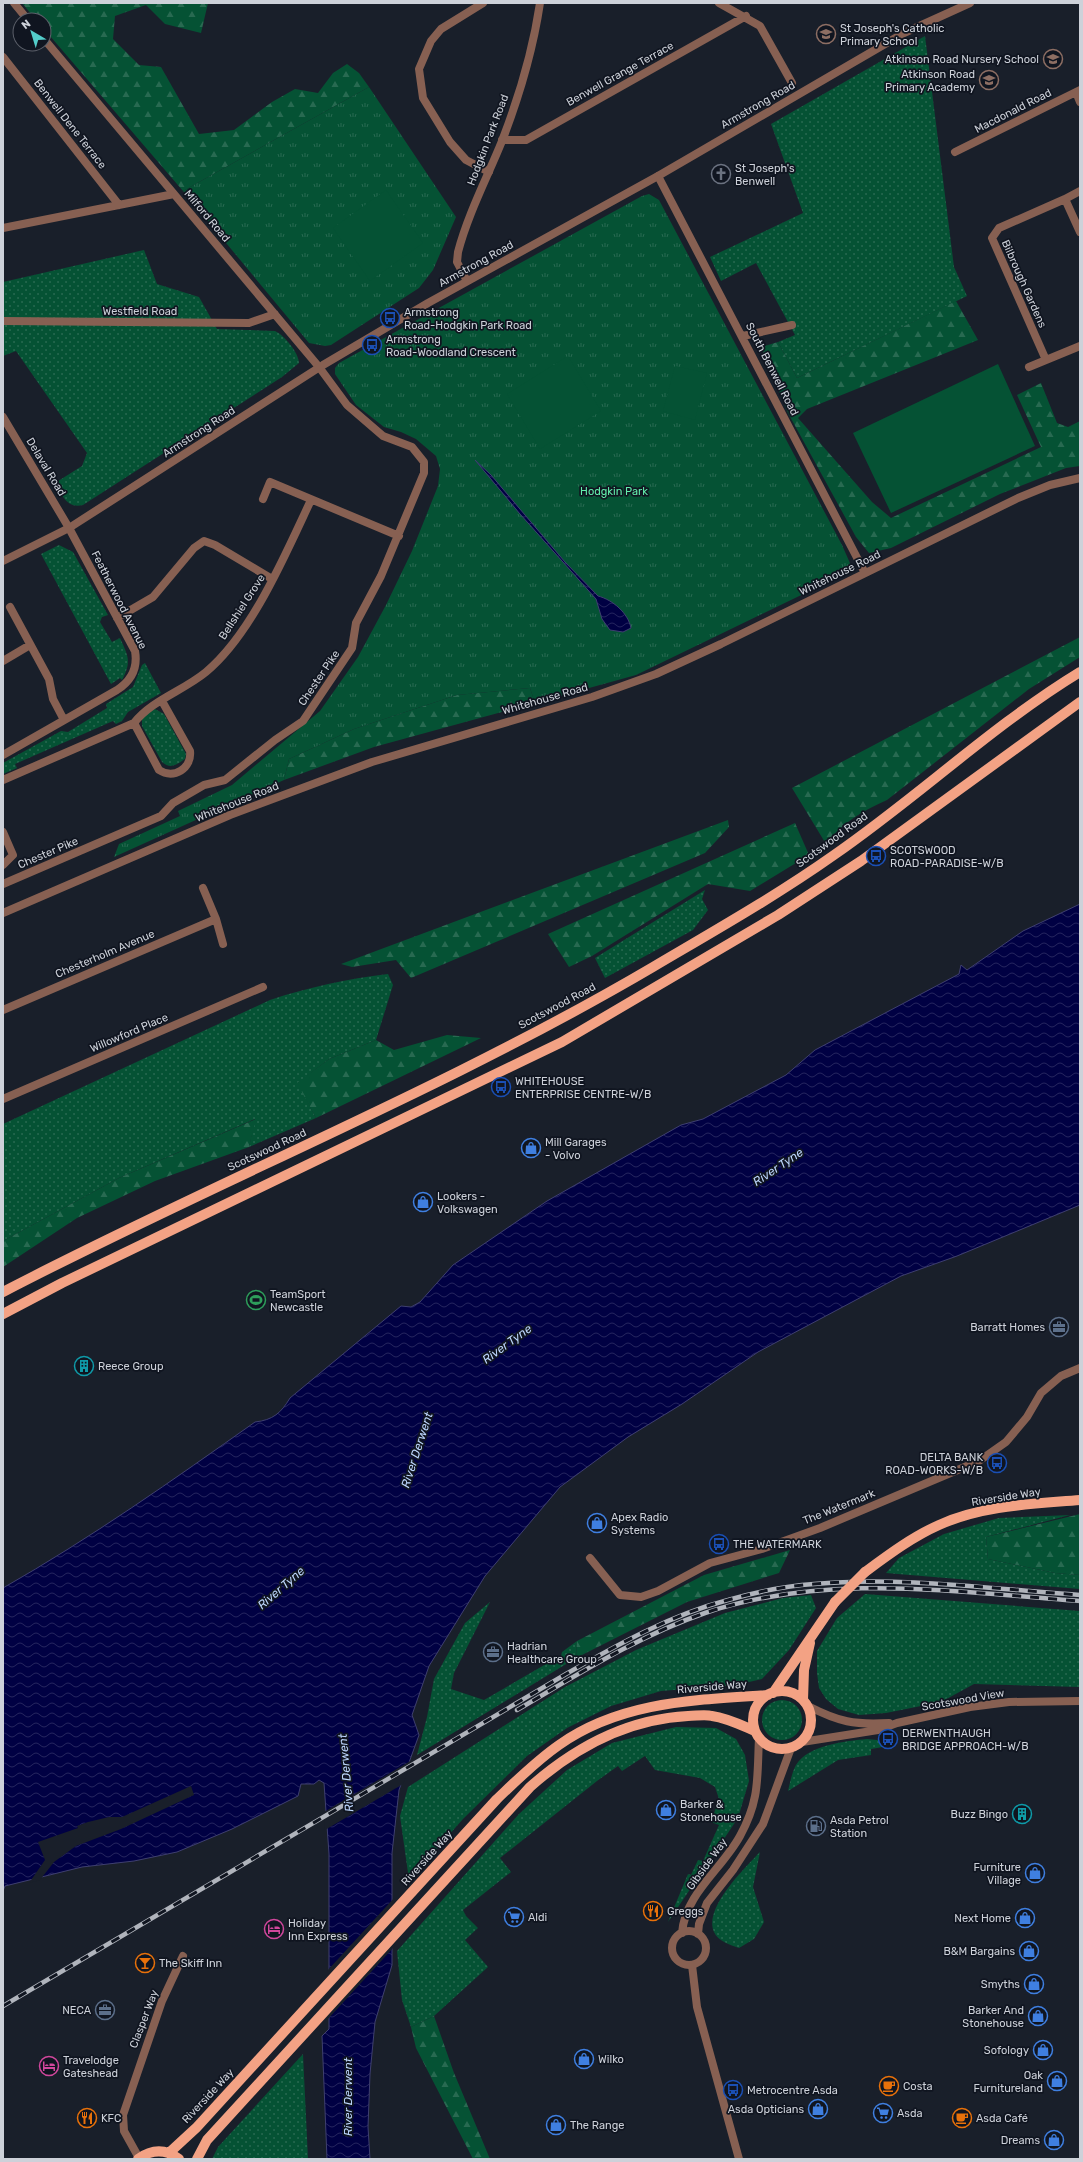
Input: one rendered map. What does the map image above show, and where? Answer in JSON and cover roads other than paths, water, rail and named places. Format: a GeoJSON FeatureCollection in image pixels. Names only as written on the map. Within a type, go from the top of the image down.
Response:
{"type":"FeatureCollection","features":[{"type":"Feature","properties":{"kind":"main road","name":"Scotswood Road"},"geometry":{"type":"LineString","coordinates":[[3,1292],[106,1239],[467,1066],[650,969],[773,895],[834,855],[1020,713],[1080,672]]}},
{"type":"Feature","properties":{"kind":"main road"},"geometry":{"type":"LineString","coordinates":[[3,1314],[62,1283],[536,1056],[566,1040],[771,919],[861,861],[1080,702]]}},
{"type":"Feature","properties":{"kind":"main road","name":"Riverside Way"},"geometry":{"type":"LineString","coordinates":[[170,2152],[196,2128],[497,1799],[527,1770],[560,1744],[597,1724],[633,1710],[656,1705],[771,1694],[835,1602],[864,1572],[907,1542],[951,1520],[988,1510],[1010,1506],[1080,1500]]}},
{"type":"Feature","properties":{"kind":"main road","name":"Riverside Way"},"geometry":{"type":"LineString","coordinates":[[805,1703],[804,1670],[813,1633]]}},
{"type":"Feature","properties":{"kind":"main road"},"geometry":{"type":"LineString","coordinates":[[197,2159],[207,2140],[296,2041],[530,1786],[562,1760],[600,1738],[636,1725],[674,1717],[711,1715],[731,1721],[757,1735],[774,1748],[791,1748],[802,1742],[807,1736],[811,1721],[805,1703],[789,1692],[771,1694],[757,1706],[753,1719],[757,1735]]}},
{"type":"Feature","properties":{"kind":"main road"},"geometry":{"type":"LineString","coordinates":[[139,2159],[154,2151],[170,2152],[179,2159]]}},
{"type":"Feature","properties":{"kind":"street"},"geometry":{"type":"LineString","coordinates":[[14,3],[21,12]]}},
{"type":"Feature","properties":{"kind":"street"},"geometry":{"type":"LineString","coordinates":[[483,3],[441,29],[432,41],[419,70],[423,98],[450,142],[466,160],[489,172]]}},
{"type":"Feature","properties":{"kind":"street","name":"Hodgkin Park Road"},"geometry":{"type":"LineString","coordinates":[[467,281],[457,262],[458,252],[502,140],[525,70],[536,29],[540,3]]}},
{"type":"Feature","properties":{"kind":"street"},"geometry":{"type":"LineString","coordinates":[[719,3],[746,16],[760,26],[792,83]]}},
{"type":"Feature","properties":{"kind":"street","name":"Armstrong Road"},"geometry":{"type":"LineString","coordinates":[[3,561],[69,528],[320,367],[467,281],[658,176],[904,33],[970,3]]}},
{"type":"Feature","properties":{"kind":"street","name":"Benwell Grange Terrace"},"geometry":{"type":"LineString","coordinates":[[502,140],[526,140],[746,16]]}},
{"type":"Feature","properties":{"kind":"street"},"geometry":{"type":"LineString","coordinates":[[52,49],[174,194]]}},
{"type":"Feature","properties":{"kind":"street","name":"Benwell Dene Terrace"},"geometry":{"type":"LineString","coordinates":[[3,57],[119,205]]}},
{"type":"Feature","properties":{"kind":"street"},"geometry":{"type":"LineString","coordinates":[[1078,91],[1080,102]]}},
{"type":"Feature","properties":{"kind":"street","name":"Macdonald Road"},"geometry":{"type":"LineString","coordinates":[[955,152],[1078,91]]}},
{"type":"Feature","properties":{"kind":"street","name":"South Benwell Road"},"geometry":{"type":"LineString","coordinates":[[658,176],[743,336],[848,543],[865,572]]}},
{"type":"Feature","properties":{"kind":"street"},"geometry":{"type":"LineString","coordinates":[[1080,191],[1065,199],[1080,232]]}},
{"type":"Feature","properties":{"kind":"street","name":"Milford Road"},"geometry":{"type":"LineString","coordinates":[[3,228],[174,194],[320,367]]}},
{"type":"Feature","properties":{"kind":"street","name":"Bilbrough Gardens"},"geometry":{"type":"LineString","coordinates":[[1046,360],[992,238],[999,228],[1065,199]]}},
{"type":"Feature","properties":{"kind":"street","name":"Westfield Road"},"geometry":{"type":"LineString","coordinates":[[3,321],[249,323],[275,314]]}},
{"type":"Feature","properties":{"kind":"street"},"geometry":{"type":"LineString","coordinates":[[743,336],[792,325]]}},
{"type":"Feature","properties":{"kind":"street"},"geometry":{"type":"LineString","coordinates":[[1029,367],[1080,346]]}},
{"type":"Feature","properties":{"kind":"street","name":"Chester Pike"},"geometry":{"type":"LineString","coordinates":[[3,884],[161,816],[173,803],[204,785],[225,780],[275,740],[303,721],[352,648],[356,623],[381,576],[399,536],[424,473],[424,462],[412,447],[383,436],[348,404],[320,367]]}},
{"type":"Feature","properties":{"kind":"street","name":"Delaval Road"},"geometry":{"type":"LineString","coordinates":[[3,417],[69,528]]}},
{"type":"Feature","properties":{"kind":"street","name":"Whitehouse Road"},"geometry":{"type":"LineString","coordinates":[[3,913],[230,816],[372,762],[592,697],[656,674],[721,644],[865,572],[1030,493],[1080,478]]}},
{"type":"Feature","properties":{"kind":"street"},"geometry":{"type":"LineString","coordinates":[[263,499],[270,482],[399,536]]}},
{"type":"Feature","properties":{"kind":"street","name":"Bellshiel Grove"},"geometry":{"type":"LineString","coordinates":[[162,702],[206,672],[229,648],[251,617],[272,579],[311,500]]}},
{"type":"Feature","properties":{"kind":"street","name":"Featherwood Avenue"},"geometry":{"type":"LineString","coordinates":[[3,755],[117,690],[130,679],[137,660],[135,651],[69,528]]}},
{"type":"Feature","properties":{"kind":"street"},"geometry":{"type":"LineString","coordinates":[[117,618],[153,597],[194,548],[204,541],[215,545],[272,579]]}},
{"type":"Feature","properties":{"kind":"street"},"geometry":{"type":"LineString","coordinates":[[10,607],[49,678],[52,699],[64,720]]}},
{"type":"Feature","properties":{"kind":"street"},"geometry":{"type":"LineString","coordinates":[[3,661],[30,645]]}},
{"type":"Feature","properties":{"kind":"street"},"geometry":{"type":"LineString","coordinates":[[3,780],[134,722],[141,714],[162,702],[190,751],[191,758],[189,764],[172,774],[165,774],[160,770],[134,722]]}},
{"type":"Feature","properties":{"kind":"street"},"geometry":{"type":"LineString","coordinates":[[3,832],[13,855],[3,864]]}},
{"type":"Feature","properties":{"kind":"street"},"geometry":{"type":"LineString","coordinates":[[203,888],[216,919],[223,944]]}},
{"type":"Feature","properties":{"kind":"street","name":"Chesterholm Avenue"},"geometry":{"type":"LineString","coordinates":[[3,1010],[216,919]]}},
{"type":"Feature","properties":{"kind":"street","name":"Willowford Place"},"geometry":{"type":"LineString","coordinates":[[3,1099],[263,987]]}},
{"type":"Feature","properties":{"kind":"street","name":"The Watermark"},"geometry":{"type":"LineString","coordinates":[[590,1558],[620,1595],[641,1597],[658,1591],[710,1564],[762,1549],[820,1528],[979,1461],[1006,1442],[1027,1417],[1041,1393],[1061,1376],[1080,1368]]}},
{"type":"Feature","properties":{"kind":"street","name":"Scotswood View"},"geometry":{"type":"LineString","coordinates":[[802,1742],[878,1730],[897,1723],[970,1707],[993,1704],[1080,1701]]}},
{"type":"Feature","properties":{"kind":"street","name":"Scotswood View"},"geometry":{"type":"LineString","coordinates":[[805,1703],[835,1719],[845,1722],[868,1724],[897,1723]]}},
{"type":"Feature","properties":{"kind":"street","name":"Gibside Way"},"geometry":{"type":"LineString","coordinates":[[692,1965],[681,1964],[673,1956],[673,1942],[682,1933],[682,1924],[697,1895],[736,1843],[753,1810],[758,1785],[757,1735]]}},
{"type":"Feature","properties":{"kind":"street"},"geometry":{"type":"LineString","coordinates":[[698,1934],[699,1924],[707,1903],[733,1870],[763,1824],[791,1748]]}},
{"type":"Feature","properties":{"kind":"street"},"geometry":{"type":"LineString","coordinates":[[682,1933],[690,1931],[698,1934],[704,1941],[706,1950],[702,1958],[692,1965],[697,2007],[708,2056],[739,2159]]}},
{"type":"Feature","properties":{"kind":"street","name":"Clasper Way"},"geometry":{"type":"LineString","coordinates":[[139,2159],[124,2131],[123,2115],[162,2001],[183,1956]]}},
{"type":"Feature","properties":{"kind":"water"},"geometry":{"type":"Polygon","coordinates":[[[475,460],[491,475],[565,562],[598,596],[614,604],[623,612],[627,617],[631,628],[623,632],[610,630],[602,619],[596,599],[520,514],[475,460]]]}},
{"type":"Feature","properties":{"kind":"water"},"geometry":{"type":"Polygon","coordinates":[[[1080,904],[1080,1205],[957,1256],[901,1276],[758,1352],[682,1404],[628,1437],[560,1487],[485,1576],[429,1666],[412,1715],[419,1735],[399,1790],[392,1853],[392,1965],[375,2022],[370,2074],[368,2127],[370,2159],[327,2159],[322,2036],[329,2029],[329,1854],[324,1783],[319,1780],[314,1784],[301,1784],[298,1796],[232,1829],[177,1852],[134,1861],[82,1867],[5,1886],[3,1891],[3,1588],[100,1529],[255,1422],[267,1420],[276,1415],[290,1398],[401,1306],[411,1307],[420,1302],[453,1265],[547,1201],[681,1125],[703,1119],[786,1075],[815,1050],[959,974],[961,965],[967,970],[1023,931],[1080,904]]]}},
{"type":"Feature","properties":{"kind":"railway"},"geometry":{"type":"LineString","coordinates":[[3,2006],[566,1674],[624,1642],[685,1614],[706,1606],[749,1594],[792,1586],[847,1582],[914,1582],[1080,1595]]}},
{"type":"Feature","properties":{"kind":"railway"},"geometry":{"type":"LineString","coordinates":[[517,1710],[608,1657],[656,1633],[705,1613],[751,1600],[798,1593],[844,1589],[891,1588],[985,1593],[1080,1601]]}},
{"type":"Feature","properties":{"kind":"place","name":"St Joseph's Catholic Primary School"},"geometry":{"type":"Point","coordinates":[826,34]}},
{"type":"Feature","properties":{"kind":"place","name":"Atkinson Road Nursery School"},"geometry":{"type":"Point","coordinates":[1053,59]}},
{"type":"Feature","properties":{"kind":"place","name":"Atkinson Road Primary Academy"},"geometry":{"type":"Point","coordinates":[989,80]}},
{"type":"Feature","properties":{"kind":"place","name":"St Joseph's Benwell"},"geometry":{"type":"Point","coordinates":[721,174]}},
{"type":"Feature","properties":{"kind":"place","name":"Armstrong Road-Hodgkin Park Road"},"geometry":{"type":"Point","coordinates":[390,318]}},
{"type":"Feature","properties":{"kind":"place","name":"Armstrong Road-Woodland Crescent"},"geometry":{"type":"Point","coordinates":[372,345]}},
{"type":"Feature","properties":{"kind":"place","name":"SCOTSWOOD ROAD-PARADISE-W/B"},"geometry":{"type":"Point","coordinates":[876,856]}},
{"type":"Feature","properties":{"kind":"place","name":"WHITEHOUSE ENTERPRISE CENTRE-W/B"},"geometry":{"type":"Point","coordinates":[501,1087]}},
{"type":"Feature","properties":{"kind":"place","name":"Mill Garages - Volvo"},"geometry":{"type":"Point","coordinates":[531,1148]}},
{"type":"Feature","properties":{"kind":"place","name":"Lookers - Volkswagen"},"geometry":{"type":"Point","coordinates":[423,1202]}},
{"type":"Feature","properties":{"kind":"place","name":"TeamSport Newcastle"},"geometry":{"type":"Point","coordinates":[256,1300]}},
{"type":"Feature","properties":{"kind":"place","name":"Barratt Homes"},"geometry":{"type":"Point","coordinates":[1059,1327]}},
{"type":"Feature","properties":{"kind":"place","name":"Reece Group"},"geometry":{"type":"Point","coordinates":[84,1366]}},
{"type":"Feature","properties":{"kind":"place","name":"DELTA BANK ROAD-WORKS-W/B"},"geometry":{"type":"Point","coordinates":[997,1463]}},
{"type":"Feature","properties":{"kind":"place","name":"Apex Radio Systems"},"geometry":{"type":"Point","coordinates":[597,1523]}},
{"type":"Feature","properties":{"kind":"place","name":"THE WATERMARK"},"geometry":{"type":"Point","coordinates":[719,1544]}},
{"type":"Feature","properties":{"kind":"place","name":"Hadrian Healthcare Group"},"geometry":{"type":"Point","coordinates":[493,1652]}},
{"type":"Feature","properties":{"kind":"place","name":"DERWENTHAUGH BRIDGE APPROACH-W/B"},"geometry":{"type":"Point","coordinates":[888,1739]}},
{"type":"Feature","properties":{"kind":"place","name":"Barker & Stonehouse"},"geometry":{"type":"Point","coordinates":[666,1810]}},
{"type":"Feature","properties":{"kind":"place","name":"Buzz Bingo"},"geometry":{"type":"Point","coordinates":[1022,1814]}},
{"type":"Feature","properties":{"kind":"place","name":"Asda Petrol Station"},"geometry":{"type":"Point","coordinates":[816,1826]}},
{"type":"Feature","properties":{"kind":"place","name":"Furniture Village"},"geometry":{"type":"Point","coordinates":[1035,1873]}},
{"type":"Feature","properties":{"kind":"place","name":"Greggs"},"geometry":{"type":"Point","coordinates":[653,1911]}},
{"type":"Feature","properties":{"kind":"place","name":"Aldi"},"geometry":{"type":"Point","coordinates":[514,1917]}},
{"type":"Feature","properties":{"kind":"place","name":"Next Home"},"geometry":{"type":"Point","coordinates":[1025,1918]}},
{"type":"Feature","properties":{"kind":"place","name":"Holiday Inn Express"},"geometry":{"type":"Point","coordinates":[274,1929]}},
{"type":"Feature","properties":{"kind":"place","name":"B&M Bargains"},"geometry":{"type":"Point","coordinates":[1029,1951]}},
{"type":"Feature","properties":{"kind":"place","name":"The Skiff Inn"},"geometry":{"type":"Point","coordinates":[145,1963]}},
{"type":"Feature","properties":{"kind":"place","name":"Smyths"},"geometry":{"type":"Point","coordinates":[1034,1984]}},
{"type":"Feature","properties":{"kind":"place","name":"NECA"},"geometry":{"type":"Point","coordinates":[105,2010]}},
{"type":"Feature","properties":{"kind":"place","name":"Barker And Stonehouse"},"geometry":{"type":"Point","coordinates":[1038,2016]}},
{"type":"Feature","properties":{"kind":"place","name":"Sofology"},"geometry":{"type":"Point","coordinates":[1043,2050]}},
{"type":"Feature","properties":{"kind":"place","name":"Wilko"},"geometry":{"type":"Point","coordinates":[584,2059]}},
{"type":"Feature","properties":{"kind":"place","name":"Travelodge Gateshead"},"geometry":{"type":"Point","coordinates":[49,2066]}},
{"type":"Feature","properties":{"kind":"place","name":"Oak Furnitureland"},"geometry":{"type":"Point","coordinates":[1057,2081]}},
{"type":"Feature","properties":{"kind":"place","name":"Costa"},"geometry":{"type":"Point","coordinates":[889,2086]}},
{"type":"Feature","properties":{"kind":"place","name":"Metrocentre Asda"},"geometry":{"type":"Point","coordinates":[733,2090]}},
{"type":"Feature","properties":{"kind":"place","name":"Asda Opticians"},"geometry":{"type":"Point","coordinates":[818,2109]}},
{"type":"Feature","properties":{"kind":"place","name":"Asda"},"geometry":{"type":"Point","coordinates":[883,2113]}},
{"type":"Feature","properties":{"kind":"place","name":"KFC"},"geometry":{"type":"Point","coordinates":[87,2118]}},
{"type":"Feature","properties":{"kind":"place","name":"Asda Café"},"geometry":{"type":"Point","coordinates":[962,2118]}},
{"type":"Feature","properties":{"kind":"place","name":"The Range"},"geometry":{"type":"Point","coordinates":[556,2125]}},
{"type":"Feature","properties":{"kind":"place","name":"Dreams"},"geometry":{"type":"Point","coordinates":[1054,2140]}},
{"type":"Feature","properties":{"kind":"park label","name":"Hodgkin Park"},"geometry":{"type":"Point","coordinates":[614,491]}},
{"type":"Feature","properties":{"kind":"water label","name":"River Tyne"},"geometry":{"type":"Point","coordinates":[778,1167]}},
{"type":"Feature","properties":{"kind":"water label","name":"River Tyne"},"geometry":{"type":"Point","coordinates":[507,1344]}},
{"type":"Feature","properties":{"kind":"water label","name":"River Derwent"},"geometry":{"type":"Point","coordinates":[417,1450]}},
{"type":"Feature","properties":{"kind":"water label","name":"River Tyne"},"geometry":{"type":"Point","coordinates":[281,1588]}},
{"type":"Feature","properties":{"kind":"water label","name":"River Derwent"},"geometry":{"type":"Point","coordinates":[346,1773]}},
{"type":"Feature","properties":{"kind":"water label","name":"River Derwent"},"geometry":{"type":"Point","coordinates":[348,2097]}}]}
